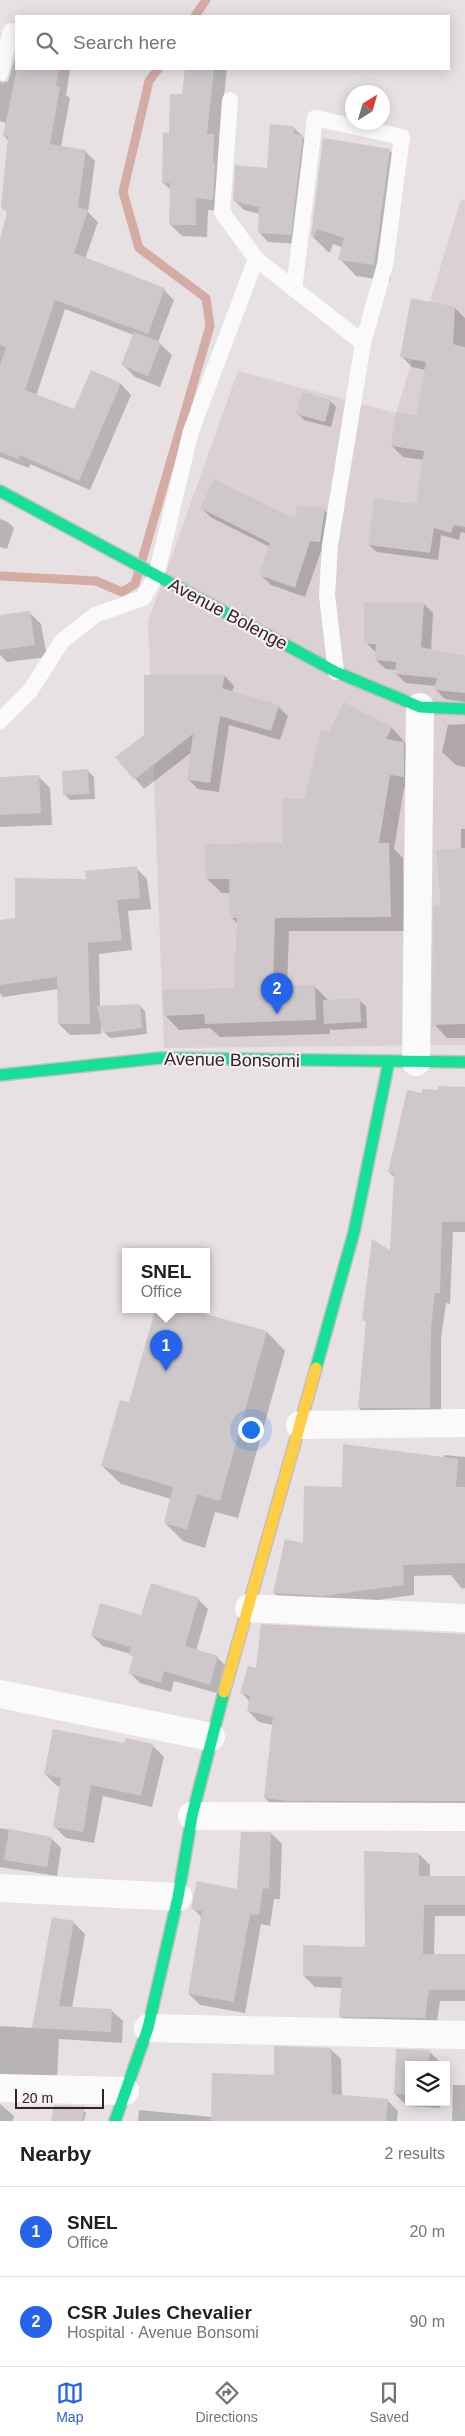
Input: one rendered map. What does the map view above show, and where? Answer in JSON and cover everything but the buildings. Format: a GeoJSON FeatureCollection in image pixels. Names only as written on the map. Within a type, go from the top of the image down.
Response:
{"type":"FeatureCollection","features":[{"type":"Feature","properties":{"kind":"street","name":"Avenue Bolenge"},"geometry":{"type":"LineString","coordinates":[[0,492],[336,672],[420,707],[465,709]]}},
{"type":"Feature","properties":{"kind":"street"},"geometry":{"type":"LineString","coordinates":[[416,1062],[420,707]]}},
{"type":"Feature","properties":{"kind":"street","name":"Avenue Bonsomi"},"geometry":{"type":"LineString","coordinates":[[0,1075],[160,1058],[465,1062]]}},
{"type":"Feature","properties":{"kind":"street"},"geometry":{"type":"LineString","coordinates":[[114,2121],[148,2028],[178,1897],[192,1816],[211,1738],[354,1232],[389,1061]]}},
{"type":"Feature","properties":{"kind":"street"},"geometry":{"type":"LineString","coordinates":[[300,1425],[465,1423]]}},
{"type":"Feature","properties":{"kind":"street"},"geometry":{"type":"LineString","coordinates":[[249,1608],[465,1618]]}},
{"type":"Feature","properties":{"kind":"street"},"geometry":{"type":"LineString","coordinates":[[0,1694],[211,1738]]}},
{"type":"Feature","properties":{"kind":"street"},"geometry":{"type":"LineString","coordinates":[[192,1816],[465,1817]]}},
{"type":"Feature","properties":{"kind":"street"},"geometry":{"type":"LineString","coordinates":[[0,1888],[178,1897]]}},
{"type":"Feature","properties":{"kind":"street"},"geometry":{"type":"LineString","coordinates":[[148,2028],[465,2035]]}},
{"type":"Feature","properties":{"kind":"street"},"geometry":{"type":"LineString","coordinates":[[0,2088],[125,2091]]}},
{"type":"Feature","properties":{"kind":"lane"},"geometry":{"type":"LineString","coordinates":[[0,73],[11,32]]}},
{"type":"Feature","properties":{"kind":"lane"},"geometry":{"type":"LineString","coordinates":[[230,100],[222,212],[256,259],[363,343]]}},
{"type":"Feature","properties":{"kind":"lane"},"geometry":{"type":"LineString","coordinates":[[294,289],[315,118],[402,137],[385,265],[363,343],[330,545],[327,595],[336,672]]}},
{"type":"Feature","properties":{"kind":"lane"},"geometry":{"type":"LineString","coordinates":[[0,721],[30,691],[62,641],[95,615],[143,598],[154,574],[191,431],[256,259]]}},
{"type":"Feature","properties":{"kind":"shaded area"},"geometry":{"type":"Polygon","coordinates":[[[461,199],[465,200],[465,1045],[164,1048],[148,622],[238,371],[396,413],[461,199]]]}},
{"type":"Feature","properties":{"kind":"waterway"},"geometry":{"type":"LineString","coordinates":[[196,15],[206,0]]}},
{"type":"Feature","properties":{"kind":"waterway"},"geometry":{"type":"LineString","coordinates":[[0,576],[96,581],[122,592],[135,584],[210,326],[206,298],[139,248],[123,192],[149,81],[157,70]]}},
{"type":"Feature","properties":{"kind":"traffic: fast"},"geometry":{"type":"LineString","coordinates":[[0,491],[336,672],[420,707],[465,709]]}},
{"type":"Feature","properties":{"kind":"traffic: fast"},"geometry":{"type":"LineString","coordinates":[[0,1075],[160,1058],[465,1062]]}},
{"type":"Feature","properties":{"kind":"traffic: fast"},"geometry":{"type":"LineString","coordinates":[[316,1368],[354,1232],[389,1061]]}},
{"type":"Feature","properties":{"kind":"traffic: fast"},"geometry":{"type":"LineString","coordinates":[[115,2121],[148,2028],[178,1897],[192,1816],[224,1692]]}},
{"type":"Feature","properties":{"kind":"traffic: slow"},"geometry":{"type":"LineString","coordinates":[[224,1692],[316,1368]]}},
{"type":"Feature","properties":{"kind":"place","name":"CSR Jules Chevalier"},"geometry":{"type":"Point","coordinates":[277,1014]}},
{"type":"Feature","properties":{"kind":"place","name":"SNEL"},"geometry":{"type":"Point","coordinates":[166,1371]}}]}
